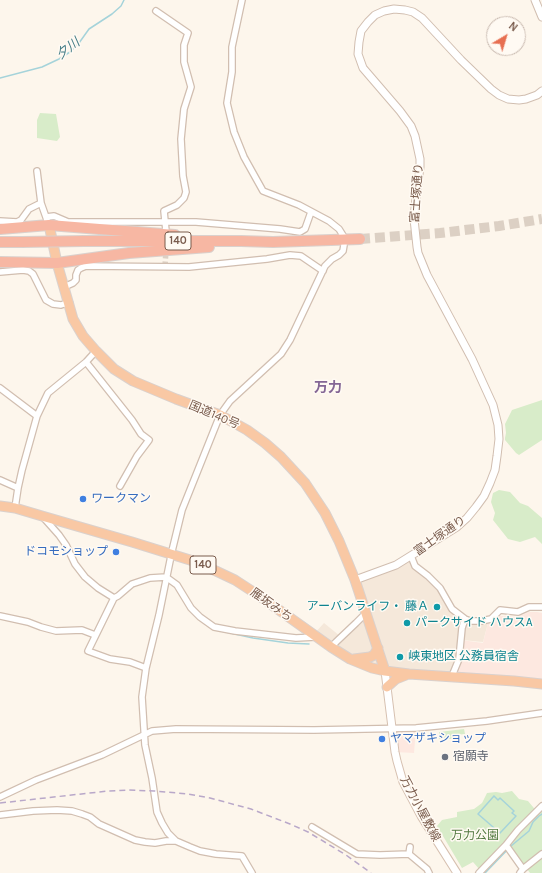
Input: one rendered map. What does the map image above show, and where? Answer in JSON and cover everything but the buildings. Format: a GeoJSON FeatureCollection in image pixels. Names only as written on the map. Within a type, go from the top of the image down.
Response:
{"type":"FeatureCollection","features":[{"type":"Feature","properties":{"kind":"highway"},"geometry":{"type":"LineString","coordinates":[[0,230],[48,221],[241,241]]}},
{"type":"Feature","properties":{"kind":"highway","name":"国道140号"},"geometry":{"type":"LineString","coordinates":[[48,221],[57,263],[70,304],[73,319],[96,351],[114,369],[133,381],[220,415],[247,430],[281,457],[306,483],[325,513],[339,541],[355,580],[385,671]]}},
{"type":"Feature","properties":{"kind":"highway","name":"140"},"geometry":{"type":"LineString","coordinates":[[0,242],[273,242],[360,239]]}},
{"type":"Feature","properties":{"kind":"highway"},"geometry":{"type":"LineString","coordinates":[[0,262],[57,263],[129,253],[273,242]]}},
{"type":"Feature","properties":{"kind":"highway","name":"雁坂みち"},"geometry":{"type":"LineString","coordinates":[[0,506],[15,508],[172,554],[216,571],[235,580],[258,595],[331,648],[350,659],[372,668],[409,674],[452,676],[542,684]]}},
{"type":"Feature","properties":{"kind":"highway"},"geometry":{"type":"LineString","coordinates":[[350,659],[370,657],[374,655],[378,648]]}},
{"type":"Feature","properties":{"kind":"highway"},"geometry":{"type":"LineString","coordinates":[[387,687],[396,678],[409,674]]}},
{"type":"Feature","properties":{"kind":"street"},"geometry":{"type":"LineString","coordinates":[[242,0],[232,47],[232,72],[227,103],[234,132],[244,157],[263,191],[299,205],[329,221],[339,229],[344,237]]}},
{"type":"Feature","properties":{"kind":"street"},"geometry":{"type":"LineString","coordinates":[[535,0],[542,17]]}},
{"type":"Feature","properties":{"kind":"street","name":"富士塚通り"},"geometry":{"type":"LineString","coordinates":[[355,580],[396,566],[457,527],[467,518],[484,496],[495,470],[498,450],[498,429],[493,405],[472,359],[427,275],[418,253],[414,219],[420,167],[418,144],[406,119],[363,68],[358,54],[362,31],[375,15],[384,11],[394,8],[413,12],[422,18],[491,89],[499,95],[508,99],[519,100],[537,95],[542,91]]}},
{"type":"Feature","properties":{"kind":"street"},"geometry":{"type":"LineString","coordinates":[[156,11],[188,33],[184,45],[184,62],[191,87],[184,109],[181,139],[183,176],[186,192],[184,198],[177,206],[164,210],[166,231]]}},
{"type":"Feature","properties":{"kind":"street"},"geometry":{"type":"LineString","coordinates":[[37,171],[42,203],[48,221],[54,216],[68,222],[196,222],[300,232],[305,229],[311,212]]}},
{"type":"Feature","properties":{"kind":"street"},"geometry":{"type":"LineString","coordinates":[[0,221],[17,222],[21,220],[29,209],[42,203]]}},
{"type":"Feature","properties":{"kind":"street"},"geometry":{"type":"LineString","coordinates":[[252,873],[242,856],[200,851],[176,841],[168,833],[157,812],[144,735],[142,697],[146,668],[182,510],[220,415],[230,401],[281,354],[290,340],[325,266],[343,251],[344,245]]}},
{"type":"Feature","properties":{"kind":"street"},"geometry":{"type":"LineString","coordinates":[[64,287],[73,283],[76,280],[78,270],[86,266],[189,267],[267,259],[290,255],[301,256],[323,271]]}},
{"type":"Feature","properties":{"kind":"street"},"geometry":{"type":"LineString","coordinates":[[0,272],[23,270],[29,271],[33,274],[46,300],[53,304],[70,304]]}},
{"type":"Feature","properties":{"kind":"street"},"geometry":{"type":"LineString","coordinates":[[15,508],[22,470],[36,416],[48,393],[86,362],[96,351]]}},
{"type":"Feature","properties":{"kind":"street"},"geometry":{"type":"LineString","coordinates":[[86,362],[132,420],[141,434],[149,440],[137,456],[120,486]]}},
{"type":"Feature","properties":{"kind":"street"},"geometry":{"type":"LineString","coordinates":[[0,388],[36,416]]}},
{"type":"Feature","properties":{"kind":"street"},"geometry":{"type":"LineString","coordinates":[[0,480],[18,488]]}},
{"type":"Feature","properties":{"kind":"street"},"geometry":{"type":"LineString","coordinates":[[42,516],[59,535],[66,545],[75,564],[85,577],[98,588],[114,598]]}},
{"type":"Feature","properties":{"kind":"street"},"geometry":{"type":"LineString","coordinates":[[411,556],[415,566],[440,588],[452,609],[465,619],[481,621],[491,619],[500,610],[518,612],[529,607],[542,607]]}},
{"type":"Feature","properties":{"kind":"street"},"geometry":{"type":"LineString","coordinates":[[146,668],[130,662],[110,659],[88,651],[114,598],[132,584],[150,578],[166,577],[177,585],[191,608],[200,617],[214,627],[296,638],[316,637]]}},
{"type":"Feature","properties":{"kind":"street"},"geometry":{"type":"LineString","coordinates":[[331,648],[366,613]]}},
{"type":"Feature","properties":{"kind":"street"},"geometry":{"type":"LineString","coordinates":[[0,616],[28,622],[56,631],[82,630],[95,635]]}},
{"type":"Feature","properties":{"kind":"street"},"geometry":{"type":"LineString","coordinates":[[452,676],[459,659],[462,628],[465,619]]}},
{"type":"Feature","properties":{"kind":"street","name":"万力小屋敷線"},"geometry":{"type":"LineString","coordinates":[[385,671],[397,761],[403,782],[457,873]]}},
{"type":"Feature","properties":{"kind":"street"},"geometry":{"type":"LineString","coordinates":[[0,797],[36,780],[102,755],[152,731],[176,729],[392,729],[431,727],[542,713]]}},
{"type":"Feature","properties":{"kind":"street"},"geometry":{"type":"LineString","coordinates":[[479,873],[507,848],[518,830],[542,806]]}},
{"type":"Feature","properties":{"kind":"street"},"geometry":{"type":"LineString","coordinates":[[0,815],[33,811],[72,811],[90,817],[99,824],[135,840],[155,843],[176,841]]}},
{"type":"Feature","properties":{"kind":"street"},"geometry":{"type":"LineString","coordinates":[[312,827],[357,854],[409,854],[427,869],[429,873]]}},
{"type":"Feature","properties":{"kind":"street"},"geometry":{"type":"LineString","coordinates":[[409,854],[410,847]]}},
{"type":"Feature","properties":{"kind":"street"},"geometry":{"type":"LineString","coordinates":[[507,848],[521,871],[542,854]]}},
{"type":"Feature","properties":{"kind":"shaded area"},"geometry":{"type":"Polygon","coordinates":[[[411,556],[415,566],[428,576],[452,609],[465,619],[459,659],[452,676],[372,668],[313,635],[324,623],[340,636],[366,613],[355,580],[411,556]]]}},
{"type":"Feature","properties":{"kind":"shaded area"},"geometry":{"type":"Polygon","coordinates":[[[529,612],[542,613],[542,680],[454,674],[461,640],[483,643],[488,623],[494,622],[500,616],[517,617],[529,612]]]}},
{"type":"Feature","properties":{"kind":"shaded area"},"geometry":{"type":"Polygon","coordinates":[[[488,623],[483,642],[462,640],[466,625],[488,623]]]}},
{"type":"Feature","properties":{"kind":"shaded area"},"geometry":{"type":"Polygon","coordinates":[[[416,728],[414,753],[395,752],[392,729],[416,728]]]}},
{"type":"Feature","properties":{"kind":"green space"},"geometry":{"type":"Polygon","coordinates":[[[40,113],[56,114],[60,137],[57,141],[37,138],[37,120],[40,113]]]}},
{"type":"Feature","properties":{"kind":"green space"},"geometry":{"type":"Polygon","coordinates":[[[542,400],[542,440],[519,455],[505,440],[505,424],[512,410],[542,400]]]}},
{"type":"Feature","properties":{"kind":"green space"},"geometry":{"type":"Polygon","coordinates":[[[499,490],[510,492],[520,503],[528,506],[542,518],[542,544],[535,537],[520,542],[508,539],[493,520],[495,513],[491,502],[493,493],[499,490]]]}},
{"type":"Feature","properties":{"kind":"green space"},"geometry":{"type":"Polygon","coordinates":[[[464,729],[465,734],[454,735],[454,739],[439,739],[439,732],[464,729]]]}},
{"type":"Feature","properties":{"kind":"green space","name":"万力公園"},"geometry":{"type":"Polygon","coordinates":[[[512,791],[519,799],[528,801],[538,813],[542,809],[542,873],[530,873],[509,845],[480,870],[473,862],[462,868],[437,826],[442,820],[457,817],[457,812],[474,809],[482,803],[487,793],[512,791]]]}},
{"type":"Feature","properties":{"kind":"waterway","name":"夕川"},"geometry":{"type":"LineString","coordinates":[[0,78],[42,67],[59,59],[70,52],[79,43],[89,29],[112,14],[121,6],[124,0]]}},
{"type":"Feature","properties":{"kind":"waterway"},"geometry":{"type":"LineString","coordinates":[[207,625],[212,629],[253,638],[288,643],[309,644]]}},
{"type":"Feature","properties":{"kind":"waterway"},"geometry":{"type":"LineString","coordinates":[[494,796],[498,800],[500,798],[514,811],[512,813],[516,816],[500,833],[478,814],[494,796]]}},
{"type":"Feature","properties":{"kind":"waterway"},"geometry":{"type":"LineString","coordinates":[[485,873],[511,846],[529,831],[533,822],[542,814]]}},
{"type":"Feature","properties":{"kind":"tunnel"},"geometry":{"type":"LineString","coordinates":[[360,239],[440,233],[542,219]]}},
{"type":"Feature","properties":{"kind":"tunnel"},"geometry":{"type":"LineString","coordinates":[[165,267],[166,249]]}},
{"type":"Feature","properties":{"kind":"railway"},"geometry":{"type":"LineString","coordinates":[[0,803],[128,790],[188,794],[210,798],[251,809],[308,832],[346,855],[371,873]]}},
{"type":"Feature","properties":{"kind":"place","name":"ワークマン"},"geometry":{"type":"Point","coordinates":[83,499]}},
{"type":"Feature","properties":{"kind":"place","name":"ドコモショップ"},"geometry":{"type":"Point","coordinates":[116,552]}},
{"type":"Feature","properties":{"kind":"place","name":"アーバンライフ・ 藤Ａ"},"geometry":{"type":"Point","coordinates":[437,607]}},
{"type":"Feature","properties":{"kind":"place","name":"パークサイド ハウスA"},"geometry":{"type":"Point","coordinates":[407,623]}},
{"type":"Feature","properties":{"kind":"place","name":"峡東地区 公務員宿舎"},"geometry":{"type":"Point","coordinates":[400,657]}},
{"type":"Feature","properties":{"kind":"place","name":"ヤマザキショップ"},"geometry":{"type":"Point","coordinates":[382,739]}},
{"type":"Feature","properties":{"kind":"place","name":"宿願寺"},"geometry":{"type":"Point","coordinates":[445,757]}},
{"type":"Feature","properties":{"kind":"district","name":"万力"},"geometry":{"type":"Point","coordinates":[328,388]}}]}
